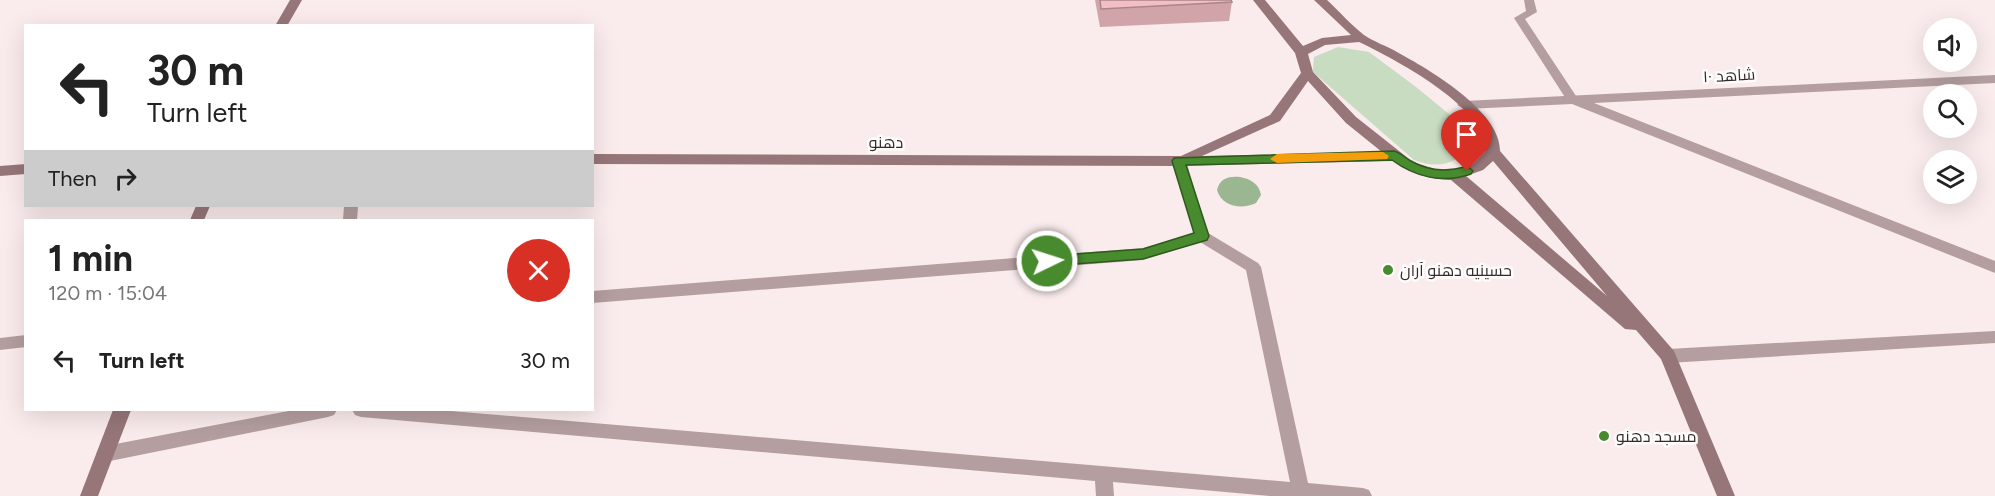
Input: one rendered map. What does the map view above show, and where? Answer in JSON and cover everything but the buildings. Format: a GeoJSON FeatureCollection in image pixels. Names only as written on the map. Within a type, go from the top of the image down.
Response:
{"type":"FeatureCollection","features":[{"type":"Feature","properties":{"kind":"street"},"geometry":{"type":"LineString","coordinates":[[282,24],[296,0]]}},
{"type":"Feature","properties":{"kind":"street"},"geometry":{"type":"LineString","coordinates":[[1260,0],[1301,52],[1307,74],[1352,120],[1394,156],[1408,165],[1434,174],[1455,175],[1478,167],[1493,152]]}},
{"type":"Feature","properties":{"kind":"street"},"geometry":{"type":"LineString","coordinates":[[1320,0],[1361,38],[1394,54],[1464,105],[1493,139],[1493,152],[1668,356],[1726,496]]}},
{"type":"Feature","properties":{"kind":"street"},"geometry":{"type":"LineString","coordinates":[[1301,52],[1322,42],[1361,38]]}},
{"type":"Feature","properties":{"kind":"street","name":"دهنو"},"geometry":{"type":"LineString","coordinates":[[1179,161],[1275,118],[1307,74]]}},
{"type":"Feature","properties":{"kind":"street","name":"شاهد ۱۰"},"geometry":{"type":"LineString","coordinates":[[1464,105],[1995,79]]}},
{"type":"Feature","properties":{"kind":"street"},"geometry":{"type":"LineString","coordinates":[[1572,99],[1995,267]]}},
{"type":"Feature","properties":{"kind":"street","name":"دهنو"},"geometry":{"type":"LineString","coordinates":[[594,159],[1179,161],[1394,156]]}},
{"type":"Feature","properties":{"kind":"street"},"geometry":{"type":"LineString","coordinates":[[1179,161],[1202,236],[1252,267],[1300,490]]}},
{"type":"Feature","properties":{"kind":"street"},"geometry":{"type":"LineString","coordinates":[[0,171],[24,169]]}},
{"type":"Feature","properties":{"kind":"street"},"geometry":{"type":"LineString","coordinates":[[1455,175],[1668,356],[1995,337]]}},
{"type":"Feature","properties":{"kind":"street"},"geometry":{"type":"LineString","coordinates":[[594,297],[1143,254],[1202,236]]}},
{"type":"Feature","properties":{"kind":"street"},"geometry":{"type":"LineString","coordinates":[[0,344],[24,341]]}},
{"type":"Feature","properties":{"kind":"street"},"geometry":{"type":"LineString","coordinates":[[88,496],[122,411]]}},
{"type":"Feature","properties":{"kind":"street"},"geometry":{"type":"LineString","coordinates":[[105,454],[323,411]]}},
{"type":"Feature","properties":{"kind":"street"},"geometry":{"type":"LineString","coordinates":[[373,411],[1363,496]]}},
{"type":"Feature","properties":{"kind":"street"},"geometry":{"type":"LineString","coordinates":[[1104,474],[1105,496]]}},
{"type":"Feature","properties":{"kind":"lane"},"geometry":{"type":"LineString","coordinates":[[1529,0],[1532,12],[1519,18],[1572,99]]}},
{"type":"Feature","properties":{"kind":"shaded area"},"geometry":{"type":"Polygon","coordinates":[[[1338,47],[1369,52],[1455,119],[1472,146],[1452,161],[1438,165],[1414,160],[1313,72],[1314,57],[1338,47]]]}},
{"type":"Feature","properties":{"kind":"shaded area"},"geometry":{"type":"Polygon","coordinates":[[[1240,177],[1251,181],[1258,188],[1261,195],[1256,203],[1233,206],[1220,196],[1217,190],[1223,180],[1240,177]]]}},
{"type":"Feature","properties":{"kind":"slow traffic"},"geometry":{"type":"LineString","coordinates":[[1277,159],[1383,156]]}},
{"type":"Feature","properties":{"kind":"place","name":"حسینیه دهنو آران"},"geometry":{"type":"Point","coordinates":[1388,270]}},
{"type":"Feature","properties":{"kind":"place","name":"مسجد دهنو"},"geometry":{"type":"Point","coordinates":[1604,436]}},
{"type":"Feature","properties":{"kind":"route"},"geometry":{"type":"LineString","coordinates":[[1047,261],[1143,254],[1202,236],[1179,161],[1394,156],[1408,165],[1434,174],[1455,175],[1467,171]]}}]}
